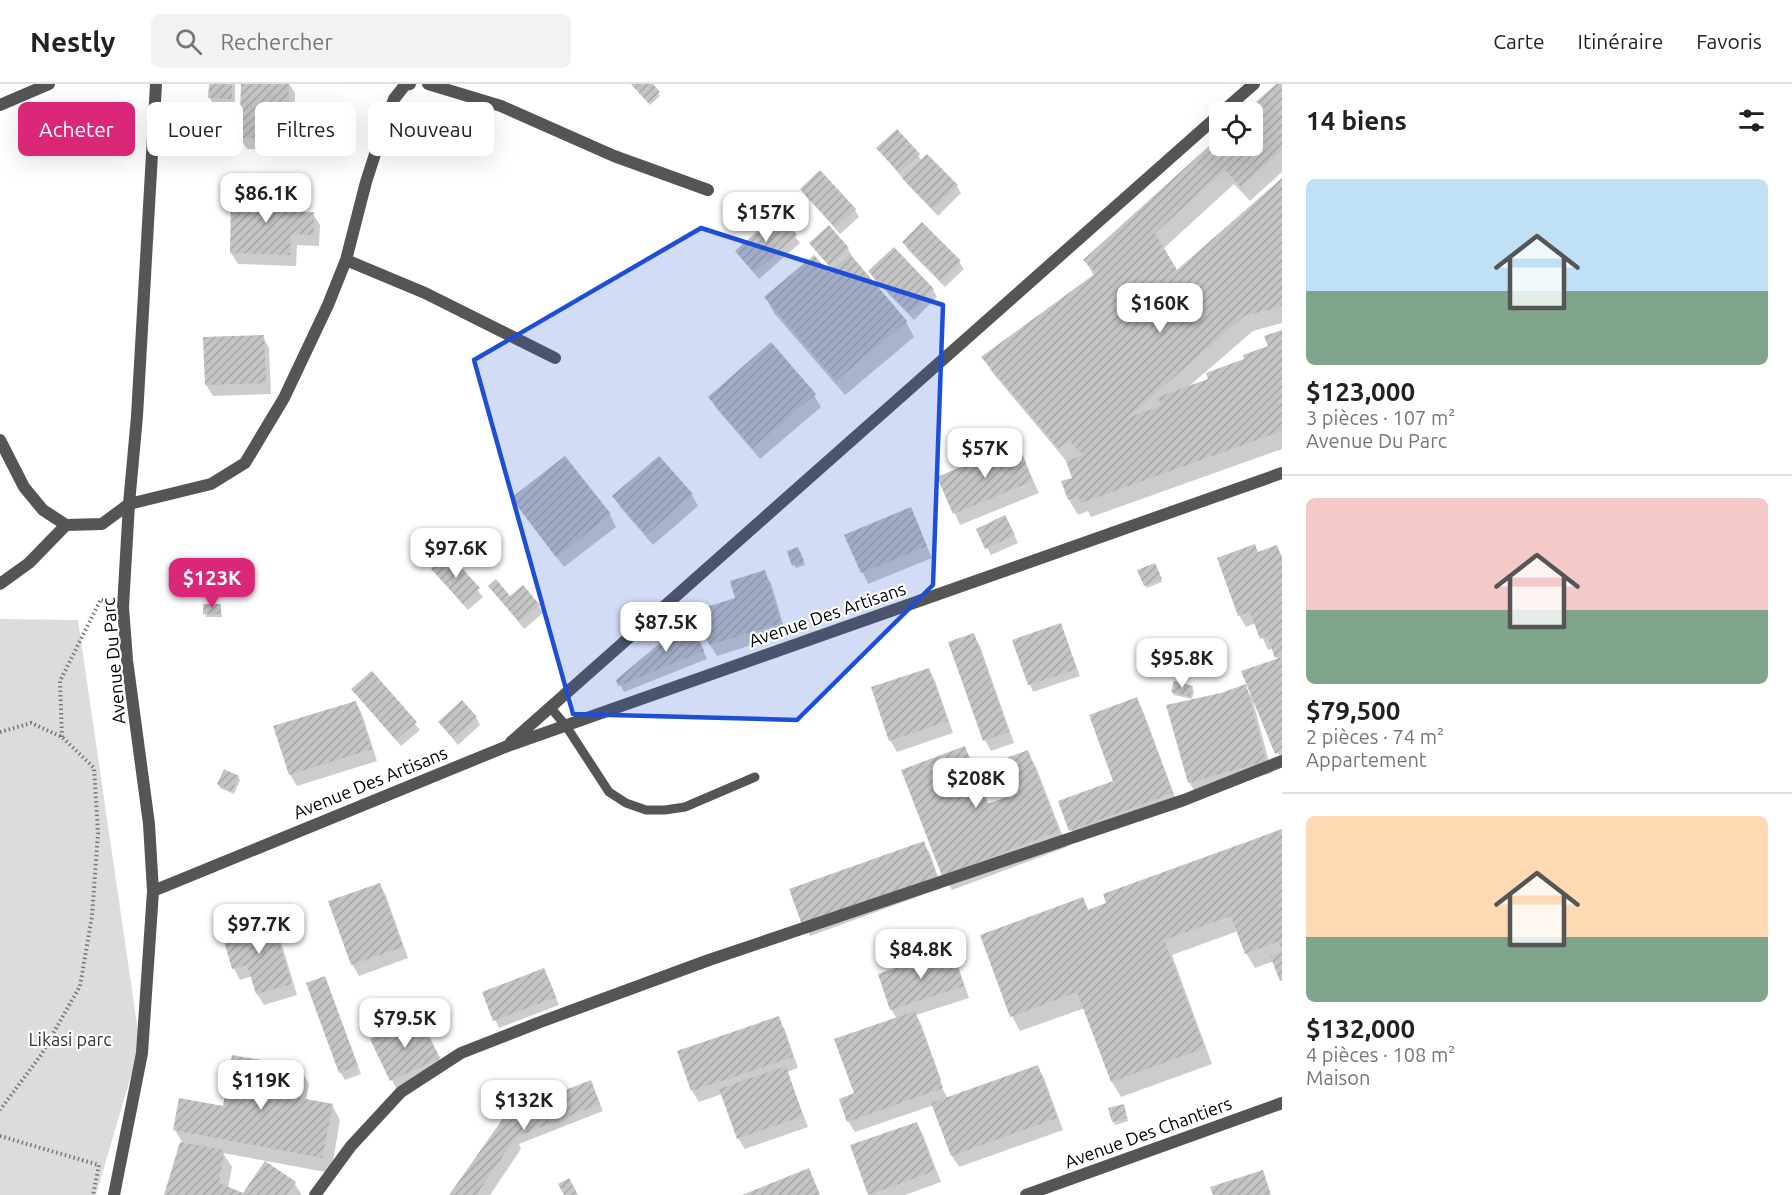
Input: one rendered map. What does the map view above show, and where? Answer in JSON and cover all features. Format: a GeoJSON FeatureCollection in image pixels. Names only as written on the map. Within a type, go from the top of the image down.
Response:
{"type":"FeatureCollection","features":[{"type":"Feature","properties":{"kind":"street"},"geometry":{"type":"LineString","coordinates":[[0,105],[49,84]]}},
{"type":"Feature","properties":{"kind":"street","name":"Avenue Du Parc"},"geometry":{"type":"LineString","coordinates":[[114,1195],[142,1053],[153,891],[149,824],[127,660],[123,607],[137,416],[156,84]]}},
{"type":"Feature","properties":{"kind":"street"},"geometry":{"type":"LineString","coordinates":[[0,440],[24,487],[43,510],[66,525],[102,525],[129,504],[211,484],[245,463],[288,390],[328,305],[345,260],[366,182],[391,107],[405,85],[410,84]]}},
{"type":"Feature","properties":{"kind":"street"},"geometry":{"type":"LineString","coordinates":[[428,84],[501,106],[585,145],[708,190]]}},
{"type":"Feature","properties":{"kind":"street"},"geometry":{"type":"LineString","coordinates":[[1233,102],[1254,84]]}},
{"type":"Feature","properties":{"kind":"street"},"geometry":{"type":"LineString","coordinates":[[505,747],[1209,123]]}},
{"type":"Feature","properties":{"kind":"street"},"geometry":{"type":"LineString","coordinates":[[345,260],[425,293],[555,358]]}},
{"type":"Feature","properties":{"kind":"street","name":"Avenue Des Artisans"},"geometry":{"type":"LineString","coordinates":[[153,891],[505,747],[1282,473]]}},
{"type":"Feature","properties":{"kind":"street"},"geometry":{"type":"LineString","coordinates":[[0,584],[29,563],[66,525]]}},
{"type":"Feature","properties":{"kind":"street"},"geometry":{"type":"LineString","coordinates":[[315,1195],[351,1146],[401,1092],[461,1053],[709,960],[1184,800],[1282,761]]}},
{"type":"Feature","properties":{"kind":"street","name":"Avenue Des Chantiers"},"geometry":{"type":"LineString","coordinates":[[1026,1195],[1282,1103]]}},
{"type":"Feature","properties":{"kind":"lane"},"geometry":{"type":"LineString","coordinates":[[550,707],[566,726],[609,792],[626,803],[646,810],[685,807],[755,777]]}},
{"type":"Feature","properties":{"kind":"path"},"geometry":{"type":"LineString","coordinates":[[62,737],[60,681],[101,599],[123,607]]}},
{"type":"Feature","properties":{"kind":"path"},"geometry":{"type":"LineString","coordinates":[[0,732],[31,723],[62,737],[94,768],[98,833],[92,916],[80,986],[40,1055],[0,1110]]}},
{"type":"Feature","properties":{"kind":"path"},"geometry":{"type":"LineString","coordinates":[[0,1136],[99,1165],[93,1195]]}},
{"type":"Feature","properties":{"kind":"highlighted area"},"geometry":{"type":"Polygon","coordinates":[[[701,228],[943,305],[933,585],[797,720],[573,714],[474,360],[701,228]]]}},
{"type":"Feature","properties":{"kind":"green space","name":"Likasi parc"},"geometry":{"type":"Polygon","coordinates":[[[0,619],[78,620],[140,1045],[96,1195],[0,1195],[0,619]]]}},
{"type":"Feature","properties":{"kind":"building"},"geometry":{"type":"Polygon","coordinates":[[[209,84],[232,84],[232,99],[208,98],[209,84]]]}},
{"type":"Feature","properties":{"kind":"building"},"geometry":{"type":"Polygon","coordinates":[[[241,84],[289,84],[289,102],[255,102],[255,138],[243,138],[243,102],[240,102],[241,84]]]}},
{"type":"Feature","properties":{"kind":"building"},"geometry":{"type":"Polygon","coordinates":[[[631,84],[653,84],[660,92],[648,103],[631,84]]]}},
{"type":"Feature","properties":{"kind":"building"},"geometry":{"type":"Polygon","coordinates":[[[1276,84],[1282,84],[1282,150],[1241,187],[1225,170],[1155,233],[1177,270],[1282,178],[1282,306],[1244,316],[1127,418],[1161,406],[1158,397],[1208,379],[1206,373],[1244,359],[1243,355],[1268,346],[1264,336],[1282,330],[1282,431],[1081,503],[1078,496],[1068,500],[1061,481],[1072,478],[1066,461],[1083,455],[1070,441],[1058,448],[981,357],[1096,273],[1083,260],[1209,146],[1209,156],[1263,156],[1263,102],[1256,102],[1276,84]]]}},
{"type":"Feature","properties":{"kind":"building"},"geometry":{"type":"Polygon","coordinates":[[[897,129],[920,154],[899,173],[876,148],[897,129]]]}},
{"type":"Feature","properties":{"kind":"building"},"geometry":{"type":"Polygon","coordinates":[[[927,154],[958,185],[933,209],[902,178],[927,154]]]}},
{"type":"Feature","properties":{"kind":"building"},"geometry":{"type":"Polygon","coordinates":[[[820,170],[856,209],[835,227],[800,189],[820,170]]]}},
{"type":"Feature","properties":{"kind":"building"},"geometry":{"type":"Polygon","coordinates":[[[231,193],[296,195],[295,212],[314,212],[314,235],[291,234],[290,255],[230,253],[231,193]]]}},
{"type":"Feature","properties":{"kind":"building"},"geometry":{"type":"Polygon","coordinates":[[[778,213],[797,235],[754,273],[735,251],[778,213]]]}},
{"type":"Feature","properties":{"kind":"building"},"geometry":{"type":"Polygon","coordinates":[[[922,222],[961,261],[941,281],[902,242],[922,222]]]}},
{"type":"Feature","properties":{"kind":"building"},"geometry":{"type":"Polygon","coordinates":[[[829,225],[849,248],[829,266],[809,243],[829,225]]]}},
{"type":"Feature","properties":{"kind":"building"},"geometry":{"type":"Polygon","coordinates":[[[894,247],[934,289],[909,313],[868,271],[894,247]]]}},
{"type":"Feature","properties":{"kind":"building"},"geometry":{"type":"Polygon","coordinates":[[[850,254],[907,321],[836,381],[764,297],[814,255],[829,272],[850,254]]]}},
{"type":"Feature","properties":{"kind":"building"},"geometry":{"type":"Polygon","coordinates":[[[264,335],[266,383],[205,385],[203,337],[264,335]]]}},
{"type":"Feature","properties":{"kind":"building"},"geometry":{"type":"Polygon","coordinates":[[[771,342],[816,394],[752,448],[708,397],[771,342]]]}},
{"type":"Feature","properties":{"kind":"building"},"geometry":{"type":"Polygon","coordinates":[[[1018,443],[1033,481],[953,514],[937,477],[1018,443]]]}},
{"type":"Feature","properties":{"kind":"building"},"geometry":{"type":"Polygon","coordinates":[[[565,456],[611,514],[556,557],[511,498],[565,456]]]}},
{"type":"Feature","properties":{"kind":"building"},"geometry":{"type":"Polygon","coordinates":[[[659,456],[693,494],[646,535],[612,496],[659,456]]]}},
{"type":"Feature","properties":{"kind":"building"},"geometry":{"type":"Polygon","coordinates":[[[911,507],[927,546],[861,573],[844,535],[911,507]]]}},
{"type":"Feature","properties":{"kind":"building"},"geometry":{"type":"Polygon","coordinates":[[[1005,515],[1015,535],[985,549],[976,529],[1005,515]]]}},
{"type":"Feature","properties":{"kind":"building"},"geometry":{"type":"Polygon","coordinates":[[[1255,544],[1258,552],[1277,545],[1282,558],[1282,655],[1275,658],[1267,636],[1260,639],[1250,612],[1238,616],[1217,558],[1255,544]]]}},
{"type":"Feature","properties":{"kind":"building"},"geometry":{"type":"Polygon","coordinates":[[[798,547],[804,561],[792,566],[787,551],[798,547]]]}},
{"type":"Feature","properties":{"kind":"building"},"geometry":{"type":"Polygon","coordinates":[[[449,554],[480,588],[463,604],[431,569],[449,554]]]}},
{"type":"Feature","properties":{"kind":"building"},"geometry":{"type":"Polygon","coordinates":[[[1155,563],[1162,579],[1144,586],[1137,570],[1155,563]]]}},
{"type":"Feature","properties":{"kind":"building"},"geometry":{"type":"Polygon","coordinates":[[[765,570],[781,623],[709,645],[697,610],[735,598],[730,581],[765,570]]]}},
{"type":"Feature","properties":{"kind":"building"},"geometry":{"type":"Polygon","coordinates":[[[496,579],[510,596],[523,585],[540,605],[519,622],[488,586],[496,579]]]}},
{"type":"Feature","properties":{"kind":"building"},"geometry":{"type":"Polygon","coordinates":[[[203,604],[221,604],[221,614],[203,614],[203,604]]]}},
{"type":"Feature","properties":{"kind":"building"},"geometry":{"type":"Polygon","coordinates":[[[690,618],[704,651],[618,686],[616,680],[690,618]]]}},
{"type":"Feature","properties":{"kind":"building"},"geometry":{"type":"Polygon","coordinates":[[[1061,623],[1077,669],[1028,685],[1012,640],[1061,623]]]}},
{"type":"Feature","properties":{"kind":"building"},"geometry":{"type":"Polygon","coordinates":[[[974,633],[1009,732],[983,741],[948,642],[974,633]]]}},
{"type":"Feature","properties":{"kind":"building"},"geometry":{"type":"Polygon","coordinates":[[[1282,657],[1282,751],[1275,754],[1241,671],[1282,657]]]}},
{"type":"Feature","properties":{"kind":"building"},"geometry":{"type":"Polygon","coordinates":[[[929,668],[948,721],[889,741],[871,687],[929,668]]]}},
{"type":"Feature","properties":{"kind":"building"},"geometry":{"type":"Polygon","coordinates":[[[372,671],[417,722],[396,740],[351,689],[372,671]]]}},
{"type":"Feature","properties":{"kind":"building"},"geometry":{"type":"Polygon","coordinates":[[[1174,681],[1193,686],[1190,697],[1171,692],[1174,681]]]}},
{"type":"Feature","properties":{"kind":"building"},"geometry":{"type":"Polygon","coordinates":[[[1246,684],[1266,761],[1188,783],[1166,705],[1221,693],[1246,684]]]}},
{"type":"Feature","properties":{"kind":"building"},"geometry":{"type":"Polygon","coordinates":[[[1137,697],[1173,793],[1069,831],[1058,801],[1113,781],[1089,715],[1137,697]]]}},
{"type":"Feature","properties":{"kind":"building"},"geometry":{"type":"Polygon","coordinates":[[[462,700],[477,717],[453,738],[438,722],[462,700]]]}},
{"type":"Feature","properties":{"kind":"building"},"geometry":{"type":"Polygon","coordinates":[[[356,701],[372,749],[289,775],[273,726],[356,701]]]}},
{"type":"Feature","properties":{"kind":"building"},"geometry":{"type":"Polygon","coordinates":[[[965,746],[987,804],[1018,793],[1004,759],[1028,750],[1059,831],[942,876],[901,770],[965,746]]]}},
{"type":"Feature","properties":{"kind":"building"},"geometry":{"type":"Polygon","coordinates":[[[224,769],[239,776],[232,792],[217,784],[224,769]]]}},
{"type":"Feature","properties":{"kind":"building"},"geometry":{"type":"Polygon","coordinates":[[[1282,829],[1282,950],[1279,941],[1245,954],[1231,916],[1164,940],[1205,1048],[1111,1082],[1077,992],[1010,1017],[980,935],[1083,897],[1088,910],[1106,903],[1103,894],[1282,829]]]}},
{"type":"Feature","properties":{"kind":"building"},"geometry":{"type":"Polygon","coordinates":[[[924,841],[937,876],[802,925],[789,889],[924,841]]]}},
{"type":"Feature","properties":{"kind":"building"},"geometry":{"type":"Polygon","coordinates":[[[380,883],[403,947],[351,965],[328,901],[380,883]]]}},
{"type":"Feature","properties":{"kind":"building"},"geometry":{"type":"Polygon","coordinates":[[[272,919],[292,984],[256,994],[247,965],[232,969],[222,934],[272,919]]]}},
{"type":"Feature","properties":{"kind":"building"},"geometry":{"type":"Polygon","coordinates":[[[951,949],[964,986],[890,1010],[878,974],[951,949]]]}},
{"type":"Feature","properties":{"kind":"building"},"geometry":{"type":"Polygon","coordinates":[[[1282,952],[1282,980],[1280,981],[1270,956],[1282,952]]]}},
{"type":"Feature","properties":{"kind":"building"},"geometry":{"type":"Polygon","coordinates":[[[544,968],[556,997],[493,1021],[482,992],[544,968]]]}},
{"type":"Feature","properties":{"kind":"building"},"geometry":{"type":"Polygon","coordinates":[[[325,976],[358,1066],[339,1073],[306,983],[325,976]]]}},
{"type":"Feature","properties":{"kind":"building"},"geometry":{"type":"Polygon","coordinates":[[[915,1011],[943,1088],[847,1122],[839,1099],[854,1093],[834,1039],[915,1011]]]}},
{"type":"Feature","properties":{"kind":"building"},"geometry":{"type":"Polygon","coordinates":[[[419,1016],[440,1058],[390,1081],[370,1039],[419,1016]]]}},
{"type":"Feature","properties":{"kind":"building"},"geometry":{"type":"Polygon","coordinates":[[[779,1016],[793,1057],[691,1091],[677,1051],[779,1016]]]}},
{"type":"Feature","properties":{"kind":"building"},"geometry":{"type":"Polygon","coordinates":[[[232,1055],[301,1067],[296,1097],[333,1104],[322,1158],[173,1130],[179,1098],[223,1106],[232,1055]]]}},
{"type":"Feature","properties":{"kind":"building"},"geometry":{"type":"Polygon","coordinates":[[[1038,1065],[1057,1118],[951,1156],[931,1103],[1038,1065]]]}},
{"type":"Feature","properties":{"kind":"building"},"geometry":{"type":"Polygon","coordinates":[[[786,1066],[803,1116],[737,1139],[719,1089],[786,1066]]]}},
{"type":"Feature","properties":{"kind":"building"},"geometry":{"type":"Polygon","coordinates":[[[591,1080],[600,1104],[516,1137],[476,1195],[449,1195],[507,1113],[591,1080]]]}},
{"type":"Feature","properties":{"kind":"building"},"geometry":{"type":"Polygon","coordinates":[[[1124,1104],[1127,1118],[1112,1122],[1108,1108],[1124,1104]]]}},
{"type":"Feature","properties":{"kind":"building"},"geometry":{"type":"Polygon","coordinates":[[[917,1122],[935,1171],[868,1195],[850,1145],[917,1122]]]}},
{"type":"Feature","properties":{"kind":"building"},"geometry":{"type":"Polygon","coordinates":[[[180,1142],[224,1150],[219,1183],[243,1193],[265,1161],[296,1182],[286,1195],[164,1195],[180,1142]]]}},
{"type":"Feature","properties":{"kind":"building"},"geometry":{"type":"Polygon","coordinates":[[[809,1168],[820,1195],[742,1195],[809,1168]]]}},
{"type":"Feature","properties":{"kind":"building"},"geometry":{"type":"Polygon","coordinates":[[[1263,1170],[1271,1195],[1213,1195],[1210,1187],[1263,1170]]]}},
{"type":"Feature","properties":{"kind":"building"},"geometry":{"type":"Polygon","coordinates":[[[569,1178],[578,1195],[564,1195],[558,1184],[569,1178]]]}}]}
